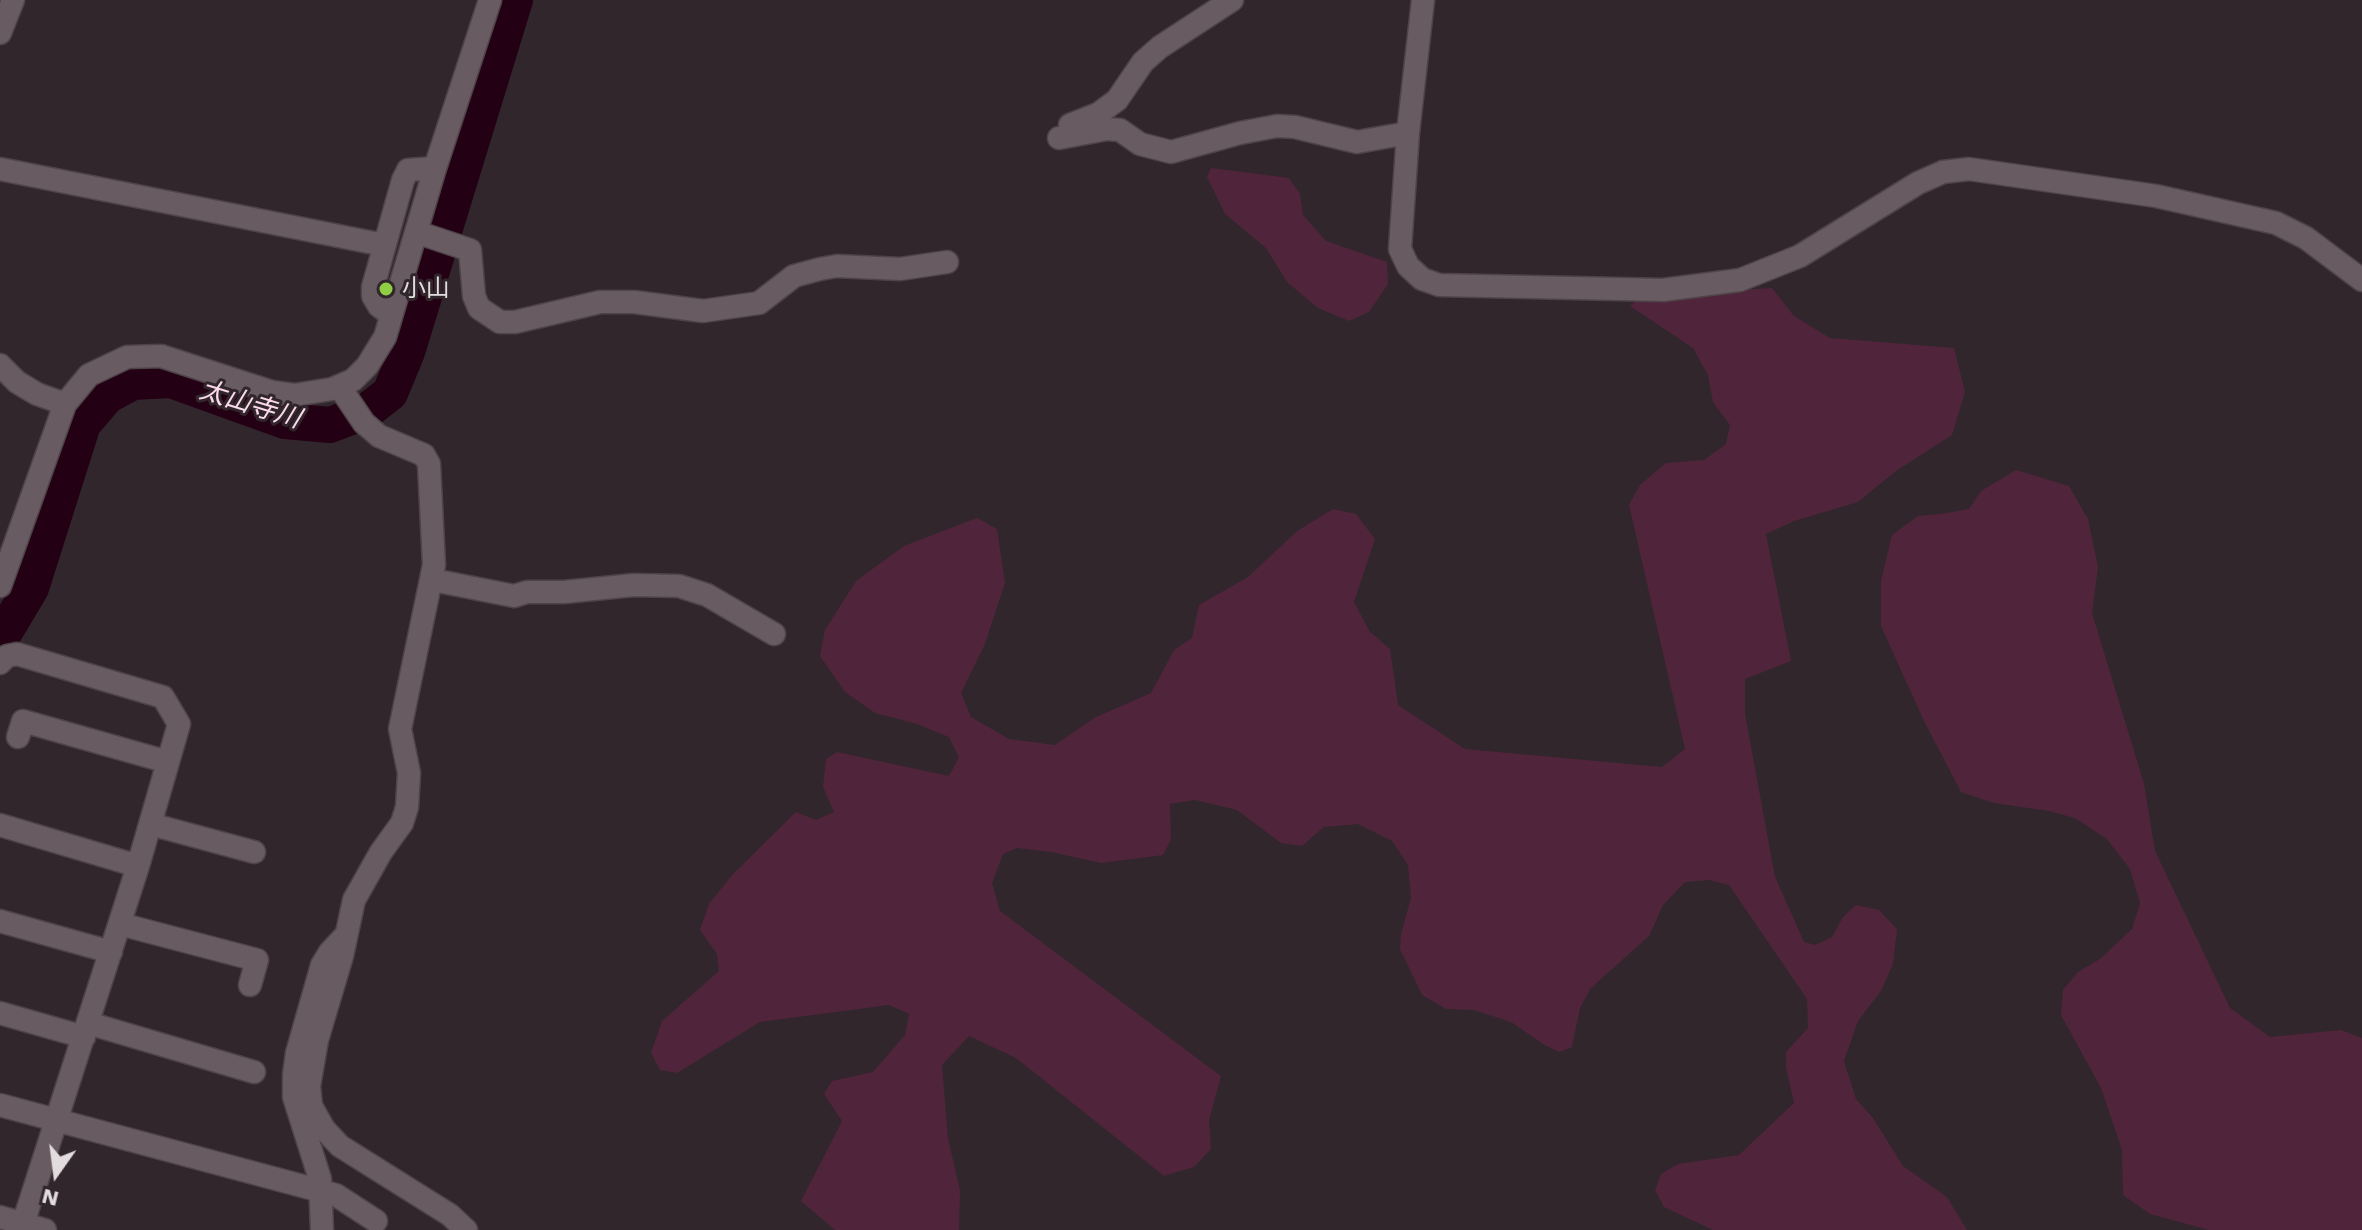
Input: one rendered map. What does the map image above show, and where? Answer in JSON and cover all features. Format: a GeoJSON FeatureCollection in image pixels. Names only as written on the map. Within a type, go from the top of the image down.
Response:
{"type":"FeatureCollection","features":[{"type":"Feature","properties":{"kind":"street"},"geometry":{"type":"LineString","coordinates":[[0,33],[13,0]]}},
{"type":"Feature","properties":{"kind":"street"},"geometry":{"type":"LineString","coordinates":[[0,586],[65,404],[89,375],[127,357],[161,356],[272,392],[294,395],[339,386],[353,380],[367,366],[385,337],[391,315],[430,236],[435,168],[490,0]]}},
{"type":"Feature","properties":{"kind":"street"},"geometry":{"type":"LineString","coordinates":[[1232,0],[1160,47],[1143,62],[1117,100],[1098,114],[1066,127],[1059,138],[1107,129],[1120,130],[1140,144],[1171,152],[1277,126],[1295,127],[1357,142],[1408,133]]}},
{"type":"Feature","properties":{"kind":"street"},"geometry":{"type":"LineString","coordinates":[[1423,0],[1408,133],[1400,249],[1408,266],[1422,279],[1439,285],[1663,290],[1740,280],[1800,256],[1918,183],[1943,172],[1969,169],[2156,196],[2276,223],[2306,238],[2362,280]]}},
{"type":"Feature","properties":{"kind":"street"},"geometry":{"type":"LineString","coordinates":[[391,315],[379,306],[373,296],[403,180],[408,170],[435,168]]}},
{"type":"Feature","properties":{"kind":"street"},"geometry":{"type":"LineString","coordinates":[[0,169],[384,245]]}},
{"type":"Feature","properties":{"kind":"street"},"geometry":{"type":"LineString","coordinates":[[430,236],[470,250],[474,296],[479,308],[500,322],[515,322],[600,302],[634,302],[703,311],[759,303],[794,276],[820,269],[837,266],[900,269],[947,262]]}},
{"type":"Feature","properties":{"kind":"street"},"geometry":{"type":"LineString","coordinates":[[0,365],[17,382],[37,394],[65,404]]}},
{"type":"Feature","properties":{"kind":"street"},"geometry":{"type":"LineString","coordinates":[[339,386],[364,423],[379,436],[424,455],[429,464],[433,580],[400,729],[409,773],[407,807],[402,823],[358,889],[317,1040],[309,1086],[311,1106],[324,1129],[340,1146],[450,1215],[466,1230]]}},
{"type":"Feature","properties":{"kind":"street"},"geometry":{"type":"LineString","coordinates":[[433,580],[514,596],[527,592],[564,592],[634,585],[679,586],[707,595],[774,634]]}},
{"type":"Feature","properties":{"kind":"street"},"geometry":{"type":"LineString","coordinates":[[0,663],[7,656],[17,654],[163,697],[179,724],[138,866],[57,1120],[30,1228],[0,1217]]}},
{"type":"Feature","properties":{"kind":"street"},"geometry":{"type":"LineString","coordinates":[[18,737],[23,721],[168,762]]}},
{"type":"Feature","properties":{"kind":"street"},"geometry":{"type":"LineString","coordinates":[[150,824],[254,852]]}},
{"type":"Feature","properties":{"kind":"street"},"geometry":{"type":"LineString","coordinates":[[0,825],[138,866]]}},
{"type":"Feature","properties":{"kind":"street"},"geometry":{"type":"LineString","coordinates":[[0,921],[111,952]]}},
{"type":"Feature","properties":{"kind":"street"},"geometry":{"type":"LineString","coordinates":[[120,924],[257,960],[250,985]]}},
{"type":"Feature","properties":{"kind":"street"},"geometry":{"type":"LineString","coordinates":[[322,1230],[320,1179],[294,1097],[294,1075],[297,1053],[322,965],[346,935]]}},
{"type":"Feature","properties":{"kind":"street"},"geometry":{"type":"LineString","coordinates":[[0,1013],[86,1030],[254,1072]]}},
{"type":"Feature","properties":{"kind":"street"},"geometry":{"type":"LineString","coordinates":[[0,1105],[336,1195],[376,1221]]}},
{"type":"Feature","properties":{"kind":"shaded area"},"geometry":{"type":"Polygon","coordinates":[[[1211,168],[1289,178],[1300,194],[1303,215],[1326,241],[1387,262],[1388,284],[1369,312],[1349,321],[1318,308],[1287,282],[1266,248],[1225,214],[1207,177],[1211,168]]]}},
{"type":"Feature","properties":{"kind":"shaded area"},"geometry":{"type":"Polygon","coordinates":[[[1772,288],[1794,316],[1830,338],[1954,348],[1965,392],[1952,435],[1896,471],[1858,502],[1794,521],[1766,534],[1791,661],[1745,679],[1745,714],[1775,877],[1804,942],[1815,945],[1832,937],[1843,917],[1856,905],[1879,910],[1897,929],[1893,964],[1881,991],[1858,1021],[1844,1061],[1856,1099],[1873,1118],[1903,1166],[1947,1197],[1967,1230],[1713,1230],[1664,1207],[1655,1190],[1661,1174],[1678,1164],[1739,1155],[1794,1103],[1786,1068],[1786,1052],[1808,1028],[1807,999],[1729,885],[1709,880],[1685,882],[1663,905],[1649,936],[1591,988],[1580,1008],[1572,1047],[1559,1052],[1511,1022],[1474,1010],[1446,1009],[1422,995],[1400,949],[1411,898],[1408,865],[1392,841],[1358,824],[1324,827],[1302,846],[1281,843],[1237,810],[1195,800],[1170,804],[1171,839],[1163,855],[1101,863],[1017,848],[1003,854],[992,883],[1000,911],[1221,1076],[1209,1120],[1211,1149],[1194,1167],[1164,1176],[1016,1058],[969,1036],[942,1065],[948,1138],[960,1190],[959,1230],[835,1230],[801,1201],[842,1121],[824,1094],[832,1081],[873,1072],[905,1035],[909,1014],[889,1005],[760,1022],[677,1073],[660,1070],[651,1053],[662,1021],[719,971],[717,954],[700,930],[709,904],[733,874],[796,812],[816,820],[834,812],[823,787],[826,759],[837,752],[949,776],[959,757],[949,737],[917,724],[875,713],[845,692],[820,656],[825,630],[856,581],[904,546],[977,518],[997,529],[1005,583],[985,644],[961,693],[971,717],[1009,739],[1055,745],[1094,718],[1151,693],[1174,650],[1192,638],[1199,605],[1248,577],[1297,531],[1333,509],[1356,514],[1375,539],[1354,602],[1370,632],[1390,649],[1398,705],[1465,749],[1662,767],[1685,749],[1629,505],[1640,485],[1666,463],[1704,460],[1726,444],[1730,425],[1713,402],[1708,375],[1693,348],[1630,306],[1642,296],[1772,288]]]}},
{"type":"Feature","properties":{"kind":"shaded area"},"geometry":{"type":"Polygon","coordinates":[[[2016,470],[2069,486],[2088,519],[2098,567],[2092,613],[2144,784],[2155,851],[2230,1008],[2270,1037],[2341,1030],[2362,1038],[2362,1230],[2209,1230],[2150,1214],[2123,1195],[2122,1150],[2101,1088],[2061,1015],[2063,990],[2078,972],[2100,959],[2132,929],[2140,903],[2130,869],[2107,839],[2075,818],[1994,803],[1961,792],[1924,721],[1881,626],[1881,581],[1892,535],[1918,516],[1969,509],[1981,491],[2016,470]]]}},
{"type":"Feature","properties":{"kind":"waterway","name":"太山寺川"},"geometry":{"type":"LineString","coordinates":[[0,640],[31,588],[83,424],[107,396],[133,382],[171,380],[285,421],[330,425],[367,411],[390,393],[407,352],[515,0]]}},
{"type":"Feature","properties":{"kind":"place","name":"小山"},"geometry":{"type":"Point","coordinates":[386,289]}}]}
